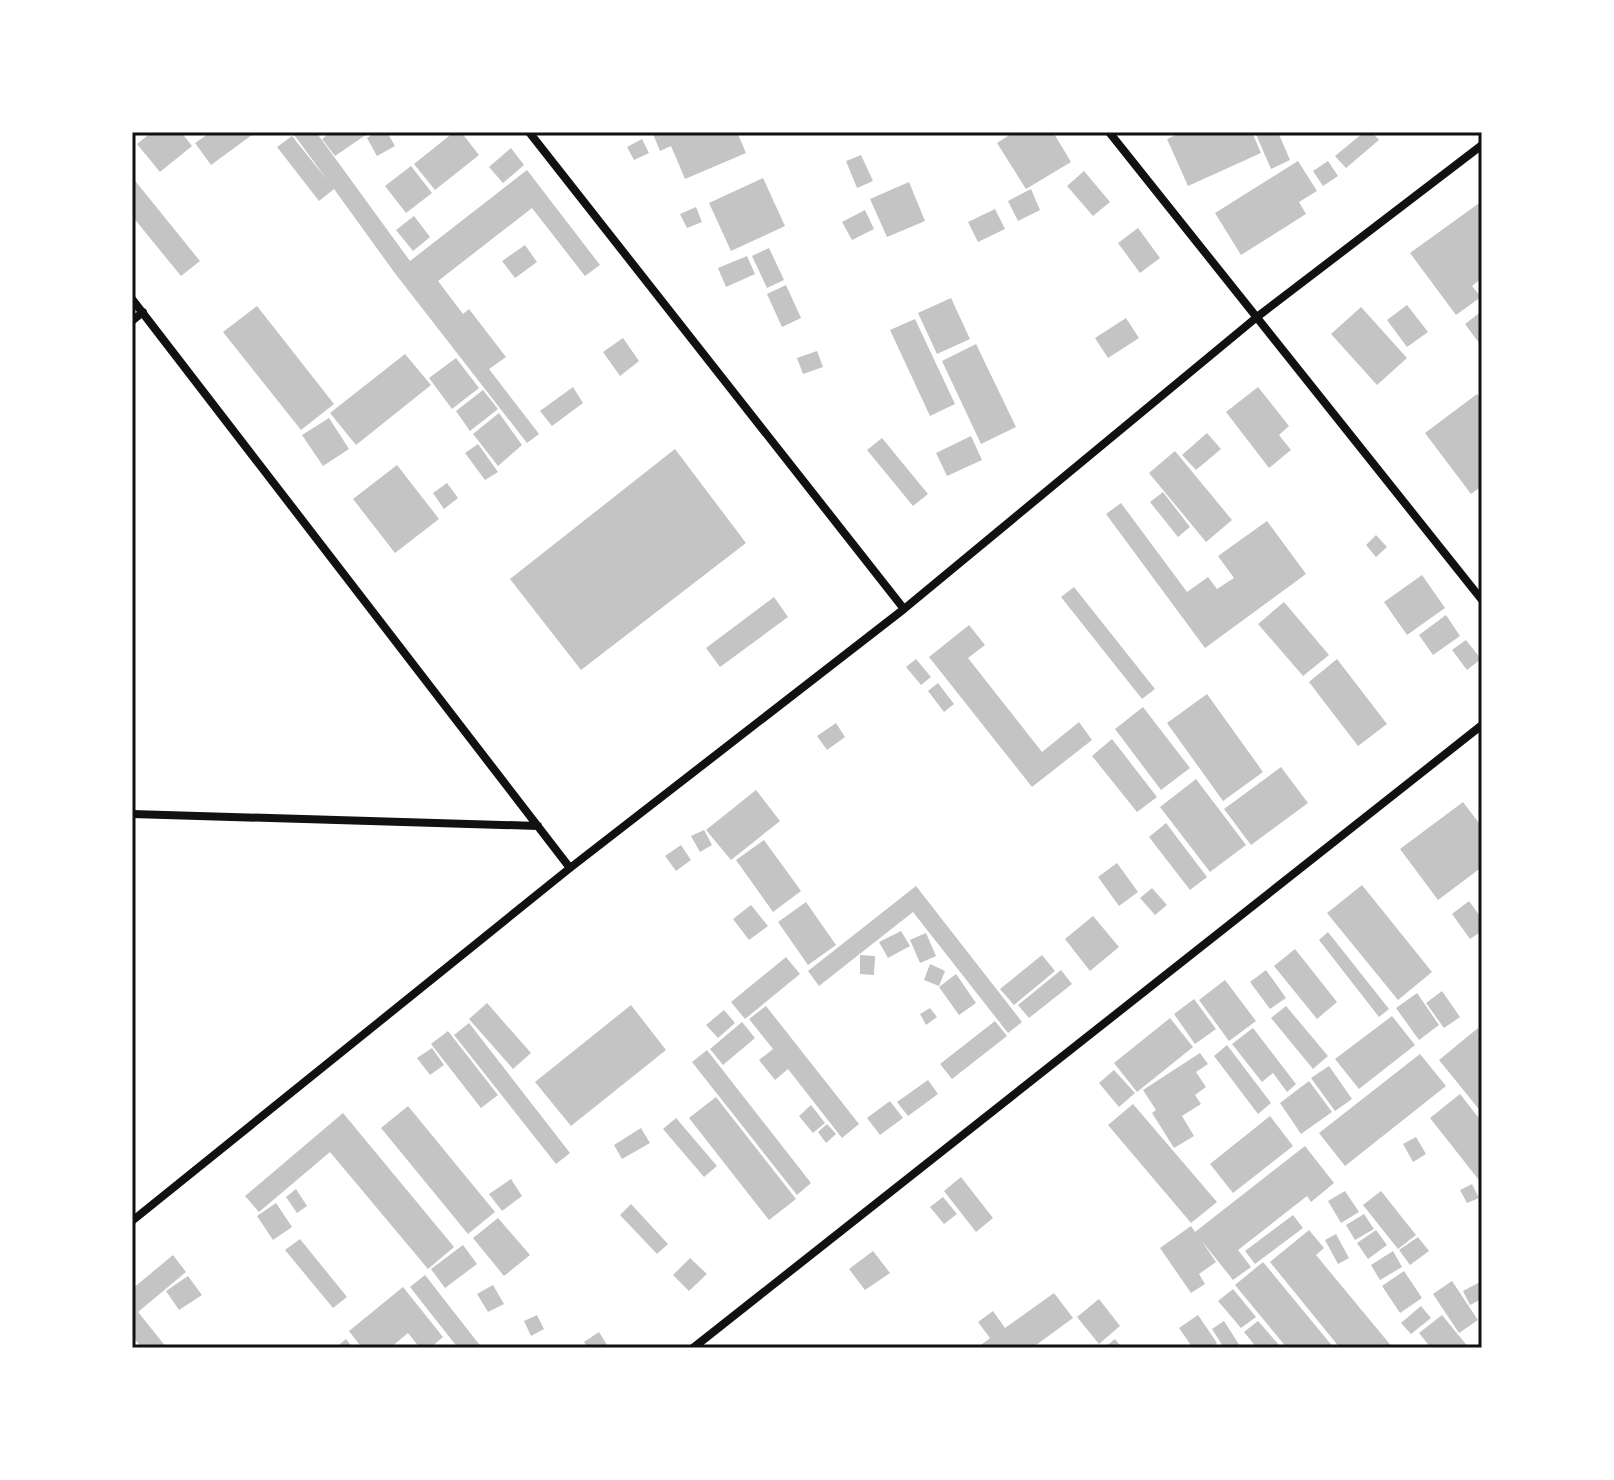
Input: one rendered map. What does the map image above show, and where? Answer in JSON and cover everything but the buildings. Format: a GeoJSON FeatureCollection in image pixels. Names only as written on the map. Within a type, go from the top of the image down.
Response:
{"type":"FeatureCollection","features":[{"type":"Feature","properties":{"kind":"street"},"geometry":{"type":"LineString","coordinates":[[529,132],[904,609]]}},
{"type":"Feature","properties":{"kind":"street"},"geometry":{"type":"LineString","coordinates":[[1109,132],[1482,600]]}},
{"type":"Feature","properties":{"kind":"street"},"geometry":{"type":"LineString","coordinates":[[132,1221],[570,868],[904,609],[1257,317],[1482,145]]}},
{"type":"Feature","properties":{"kind":"street"},"geometry":{"type":"LineString","coordinates":[[132,299],[570,868]]}},
{"type":"Feature","properties":{"kind":"street"},"geometry":{"type":"LineString","coordinates":[[132,321],[143,312]]}},
{"type":"Feature","properties":{"kind":"street"},"geometry":{"type":"LineString","coordinates":[[693,1348],[1482,725]]}},
{"type":"Feature","properties":{"kind":"street"},"geometry":{"type":"LineString","coordinates":[[132,814],[538,826]]}}]}
